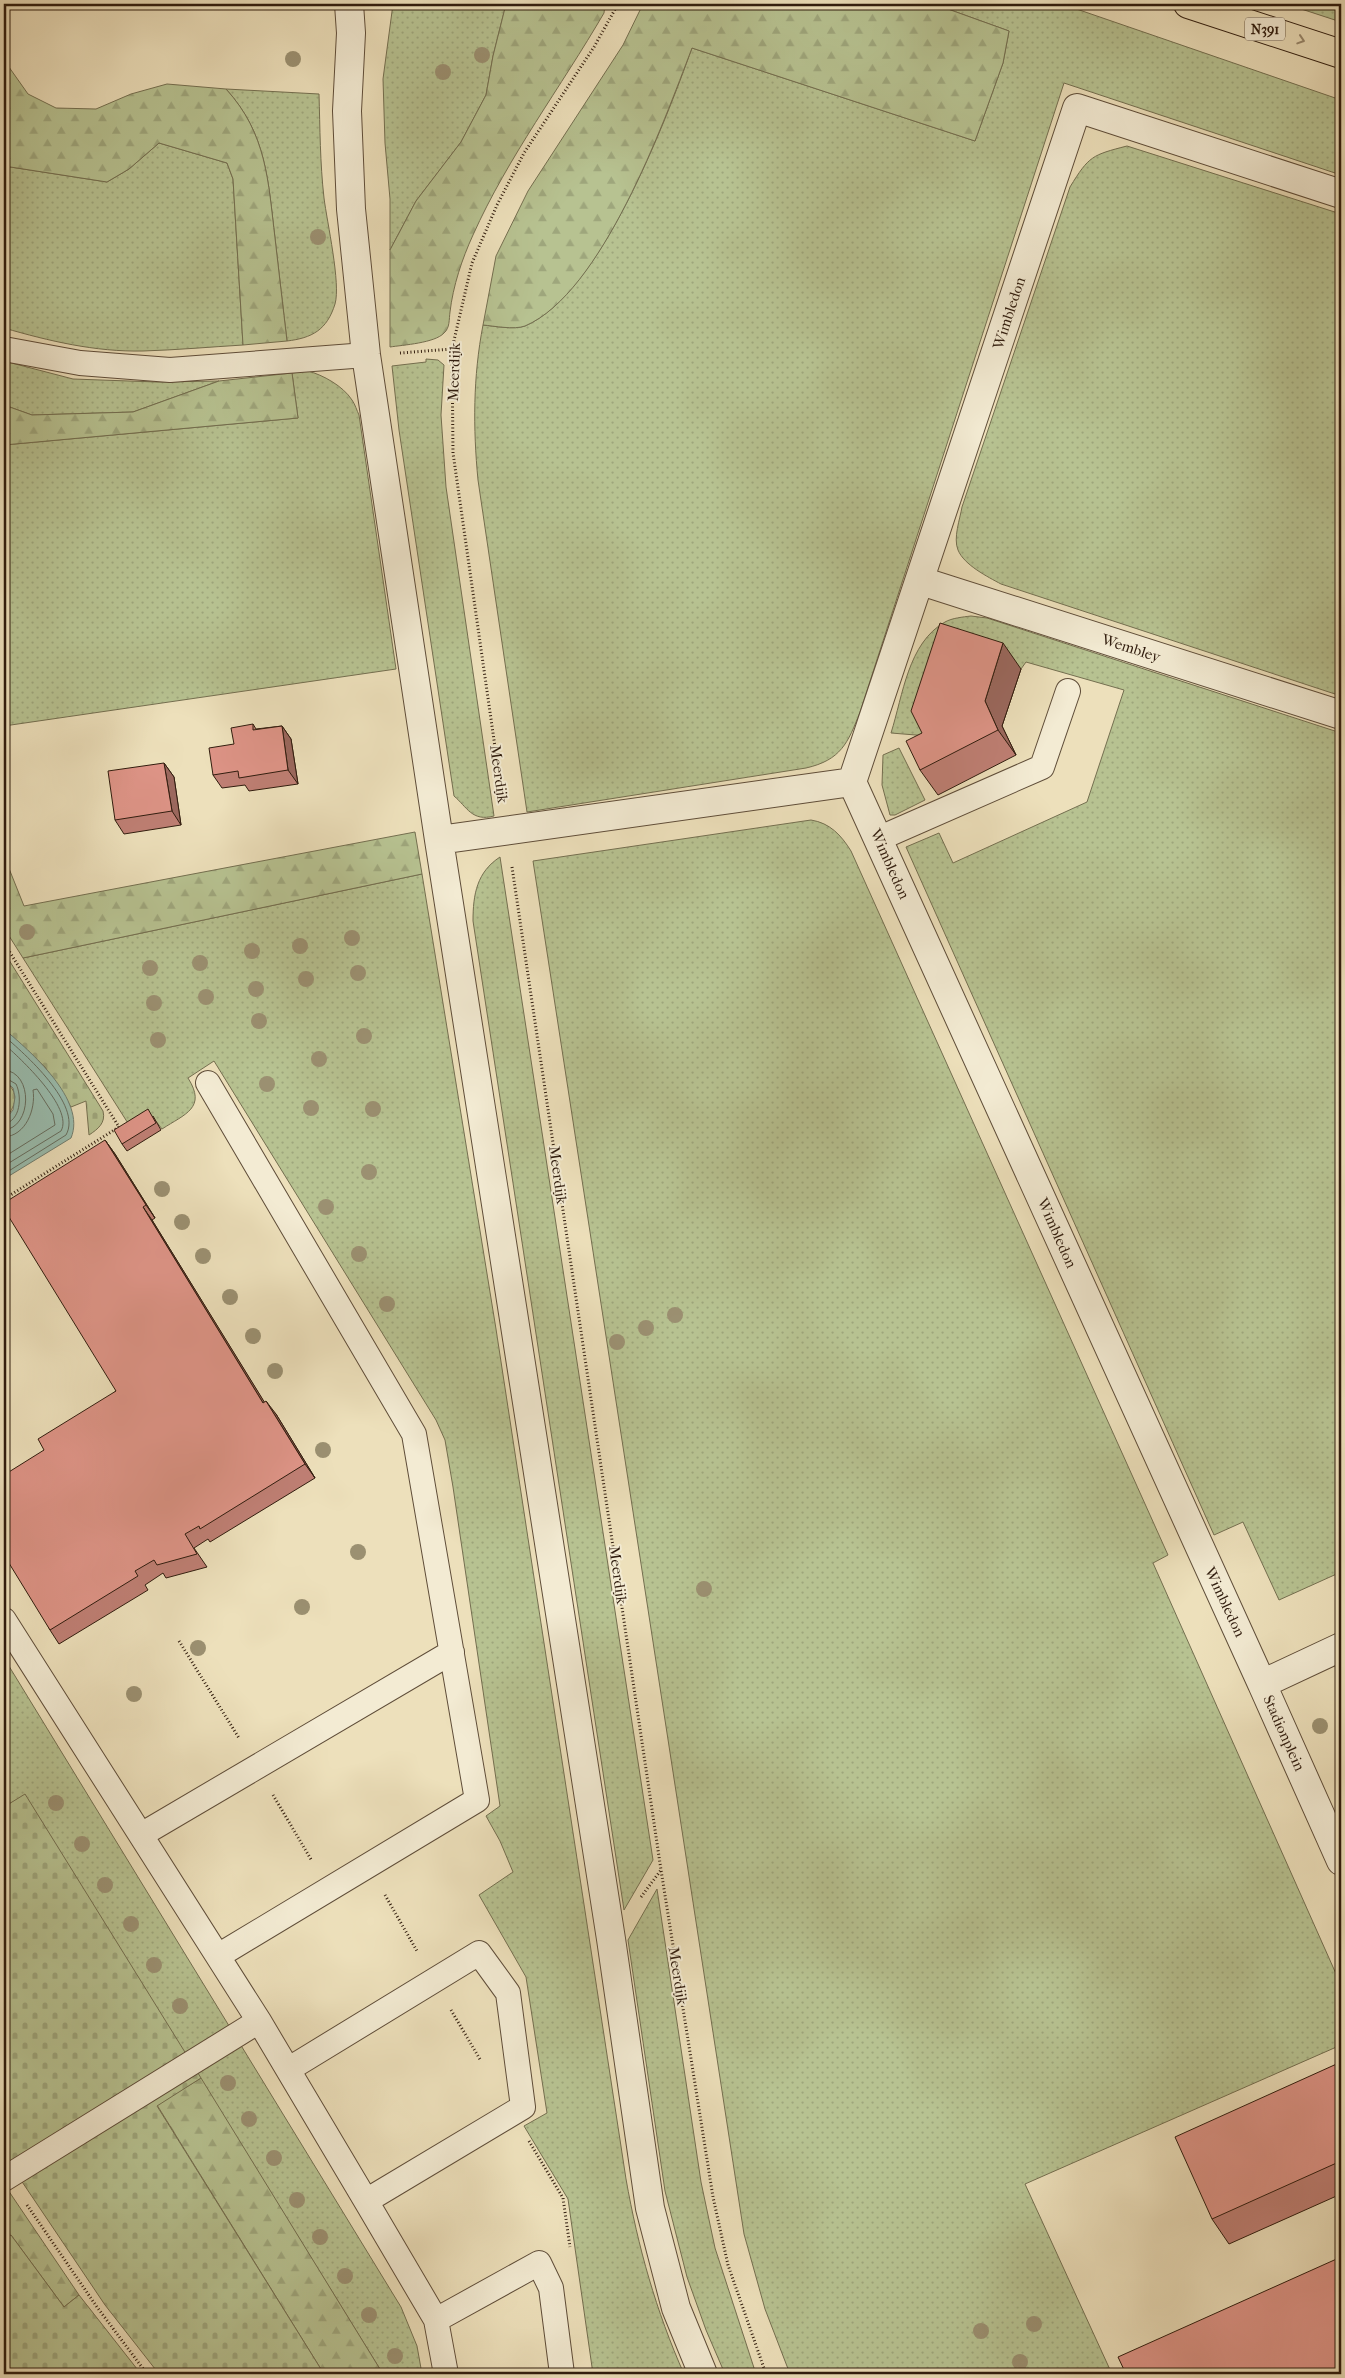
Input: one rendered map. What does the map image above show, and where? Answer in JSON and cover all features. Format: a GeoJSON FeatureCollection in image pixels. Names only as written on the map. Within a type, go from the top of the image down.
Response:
{"type":"FeatureCollection","features":[{"type":"Feature","properties":{"kind":"main road","name":"N391"},"geometry":{"type":"LineString","coordinates":[[1188,4],[1341,54]]}},
{"type":"Feature","properties":{"kind":"street"},"geometry":{"type":"LineString","coordinates":[[349,4],[351,33],[347,111],[351,209],[366,356],[439,840],[608,1919],[650,2208],[676,2308],[703,2374]]}},
{"type":"Feature","properties":{"kind":"street"},"geometry":{"type":"LineString","coordinates":[[351,33],[364,4]]}},
{"type":"Feature","properties":{"kind":"street","name":"Wimbledon"},"geometry":{"type":"LineString","coordinates":[[1262,1684],[852,782],[921,581],[1077,108],[1341,194]]}},
{"type":"Feature","properties":{"kind":"street","name":"Wembley"},"geometry":{"type":"LineString","coordinates":[[921,581],[1341,714]]}},
{"type":"Feature","properties":{"kind":"street"},"geometry":{"type":"LineString","coordinates":[[439,840],[852,782]]}},
{"type":"Feature","properties":{"kind":"street","name":"Stadionplein"},"geometry":{"type":"LineString","coordinates":[[1339,1852],[1262,1684],[1341,1647]]}},
{"type":"Feature","properties":{"kind":"lane"},"geometry":{"type":"LineString","coordinates":[[4,348],[80,363],[170,370],[366,356]]}},
{"type":"Feature","properties":{"kind":"lane"},"geometry":{"type":"LineString","coordinates":[[878,839],[1042,767],[1068,690]]}},
{"type":"Feature","properties":{"kind":"lane"},"geometry":{"type":"LineString","coordinates":[[208,1084],[414,1434],[477,1800],[218,1956]]}},
{"type":"Feature","properties":{"kind":"lane"},"geometry":{"type":"LineString","coordinates":[[4,1620],[289,2069],[366,2200],[436,2320],[446,2374]]}},
{"type":"Feature","properties":{"kind":"lane"},"geometry":{"type":"LineString","coordinates":[[141,1835],[452,1652]]}},
{"type":"Feature","properties":{"kind":"lane"},"geometry":{"type":"LineString","coordinates":[[289,2069],[479,1953],[508,1993],[523,2107],[366,2200]]}},
{"type":"Feature","properties":{"kind":"lane"},"geometry":{"type":"LineString","coordinates":[[6,2178],[259,2021]]}},
{"type":"Feature","properties":{"kind":"lane"},"geometry":{"type":"LineString","coordinates":[[436,2320],[539,2263],[551,2288],[562,2374]]}},
{"type":"Feature","properties":{"kind":"path","name":"Meerdijk"},"geometry":{"type":"LineString","coordinates":[[618,4],[594,47],[524,153],[497,206],[472,262],[452,349],[453,454],[661,1870],[713,2197],[728,2265],[766,2374]]}},
{"type":"Feature","properties":{"kind":"path"},"geometry":{"type":"LineString","coordinates":[[366,356],[452,349]]}},
{"type":"Feature","properties":{"kind":"path"},"geometry":{"type":"LineString","coordinates":[[4,943],[118,1127],[4,1199]]}},
{"type":"Feature","properties":{"kind":"path"},"geometry":{"type":"LineString","coordinates":[[6,2178],[147,2374]]}},
{"type":"Feature","properties":{"kind":"green space"},"geometry":{"type":"Polygon","coordinates":[[[393,4],[506,4],[493,56],[486,95],[461,142],[416,201],[390,250],[390,199],[385,143],[383,79],[393,4]]]}},
{"type":"Feature","properties":{"kind":"green space"},"geometry":{"type":"Polygon","coordinates":[[[506,4],[605,4],[604,13],[518,150],[487,206],[462,263],[453,292],[449,323],[446,331],[434,339],[390,347],[390,250],[416,201],[461,142],[486,95],[493,56],[506,4]]]}},
{"type":"Feature","properties":{"kind":"green space"},"geometry":{"type":"Polygon","coordinates":[[[643,4],[934,4],[1009,31],[1003,63],[975,141],[692,48],[647,161],[604,244],[580,279],[553,308],[525,326],[510,328],[483,325],[496,256],[528,191],[623,45],[643,4]]]}},
{"type":"Feature","properties":{"kind":"green space"},"geometry":{"type":"Polygon","coordinates":[[[934,4],[1062,4],[1341,100],[1341,175],[1064,83],[860,712],[842,749],[828,760],[806,768],[527,812],[478,480],[475,402],[477,364],[483,325],[510,328],[525,326],[553,308],[579,280],[604,244],[647,160],[692,48],[975,141],[1003,63],[1009,31],[934,4]]]}},
{"type":"Feature","properties":{"kind":"green space"},"geometry":{"type":"Polygon","coordinates":[[[1286,4],[1322,4],[1341,10],[1341,22],[1286,4]]]}},
{"type":"Feature","properties":{"kind":"green space"},"geometry":{"type":"Polygon","coordinates":[[[4,60],[28,94],[56,108],[96,109],[131,94],[167,84],[226,89],[240,106],[250,123],[263,159],[270,197],[287,341],[243,345],[233,179],[227,163],[159,143],[129,169],[107,182],[4,166],[4,60]]]}},
{"type":"Feature","properties":{"kind":"green space"},"geometry":{"type":"Polygon","coordinates":[[[226,89],[319,94],[324,198],[335,268],[336,295],[335,304],[328,320],[317,331],[304,338],[287,341],[270,197],[263,159],[250,123],[240,106],[226,89]]]}},
{"type":"Feature","properties":{"kind":"green space"},"geometry":{"type":"Polygon","coordinates":[[[159,143],[227,163],[233,179],[243,345],[143,351],[107,350],[55,341],[4,328],[4,166],[107,182],[129,169],[159,143]]]}},
{"type":"Feature","properties":{"kind":"green space"},"geometry":{"type":"Polygon","coordinates":[[[1127,146],[1341,214],[1341,696],[1001,584],[971,566],[965,561],[958,550],[957,534],[962,507],[1070,187],[1082,169],[1093,158],[1127,146]]]}},
{"type":"Feature","properties":{"kind":"green space"},"geometry":{"type":"Polygon","coordinates":[[[426,359],[438,360],[444,365],[441,415],[446,487],[494,816],[480,817],[475,815],[454,796],[399,430],[392,366],[426,362],[426,359]]]}},
{"type":"Feature","properties":{"kind":"green space"},"geometry":{"type":"Polygon","coordinates":[[[4,361],[73,379],[157,382],[219,381],[133,412],[32,415],[4,405],[4,361]]]}},
{"type":"Feature","properties":{"kind":"green space"},"geometry":{"type":"Polygon","coordinates":[[[308,371],[326,378],[343,390],[353,402],[359,415],[396,669],[4,726],[4,445],[298,418],[292,373],[308,371]]]}},
{"type":"Feature","properties":{"kind":"green space"},"geometry":{"type":"Polygon","coordinates":[[[292,373],[298,418],[4,445],[4,405],[32,415],[133,412],[219,381],[292,373]]]}},
{"type":"Feature","properties":{"kind":"green space"},"geometry":{"type":"Polygon","coordinates":[[[971,616],[987,618],[1341,733],[1341,1572],[1279,1600],[1243,1522],[1214,1535],[906,847],[939,833],[953,863],[1087,802],[1124,690],[1026,662],[1021,669],[928,736],[891,733],[909,671],[923,643],[933,631],[945,622],[971,616]]]}},
{"type":"Feature","properties":{"kind":"green space"},"geometry":{"type":"Polygon","coordinates":[[[899,748],[925,800],[895,815],[890,815],[882,785],[883,755],[899,748]]]}},
{"type":"Feature","properties":{"kind":"green space"},"geometry":{"type":"Polygon","coordinates":[[[811,820],[829,827],[843,840],[851,851],[1168,1555],[1153,1563],[1341,1985],[1341,2045],[1025,2184],[1112,2374],[790,2374],[765,2309],[744,2234],[533,861],[811,820]]]}},
{"type":"Feature","properties":{"kind":"green space"},"geometry":{"type":"Polygon","coordinates":[[[415,832],[422,874],[23,958],[4,928],[4,835],[8,866],[24,906],[415,832]]]}},
{"type":"Feature","properties":{"kind":"green space"},"geometry":{"type":"Polygon","coordinates":[[[500,857],[653,1860],[624,1910],[473,921],[475,893],[481,877],[492,863],[500,857]]]}},
{"type":"Feature","properties":{"kind":"green space"},"geometry":{"type":"Polygon","coordinates":[[[422,874],[496,1329],[626,2179],[636,2229],[649,2278],[665,2327],[684,2374],[593,2374],[568,2199],[524,2126],[547,2113],[526,1977],[479,1895],[513,1872],[500,1841],[486,1816],[500,1806],[453,1487],[445,1440],[436,1420],[214,1061],[188,1078],[195,1097],[191,1109],[185,1114],[162,1129],[152,1116],[131,1128],[23,958],[422,874]]]}},
{"type":"Feature","properties":{"kind":"green space"},"geometry":{"type":"Polygon","coordinates":[[[4,952],[103,1111],[102,1122],[89,1135],[86,1101],[71,1107],[45,1067],[4,1029],[4,952]]]}},
{"type":"Feature","properties":{"kind":"green space"},"geometry":{"type":"Polygon","coordinates":[[[4,1080],[13,1090],[15,1100],[4,1121],[4,1080]]]}},
{"type":"Feature","properties":{"kind":"green space"},"geometry":{"type":"Polygon","coordinates":[[[4,1658],[401,2307],[417,2346],[422,2374],[383,2374],[25,1795],[4,1807],[4,1658]]]}},
{"type":"Feature","properties":{"kind":"green space"},"geometry":{"type":"Polygon","coordinates":[[[25,1794],[201,2078],[157,2106],[324,2374],[159,2374],[105,2305],[4,2155],[4,1807],[25,1794]]]}},
{"type":"Feature","properties":{"kind":"green space"},"geometry":{"type":"Polygon","coordinates":[[[657,1889],[701,2182],[715,2248],[756,2374],[725,2374],[706,2330],[687,2277],[665,2191],[628,1940],[657,1889]]]}},
{"type":"Feature","properties":{"kind":"green space"},"geometry":{"type":"Polygon","coordinates":[[[201,2078],[383,2374],[324,2374],[157,2105],[201,2078]]]}},
{"type":"Feature","properties":{"kind":"green space"},"geometry":{"type":"Polygon","coordinates":[[[8,2190],[79,2295],[64,2307],[11,2235],[4,2239],[4,2193],[8,2190]]]}},
{"type":"Feature","properties":{"kind":"green space"},"geometry":{"type":"Polygon","coordinates":[[[11,2235],[64,2307],[79,2295],[141,2374],[4,2374],[4,2239],[11,2235]]]}},
{"type":"Feature","properties":{"kind":"water"},"geometry":{"type":"Polygon","coordinates":[[[4,1029],[28,1050],[53,1077],[71,1108],[74,1123],[71,1138],[4,1179],[4,1121],[13,1110],[15,1097],[13,1088],[4,1080],[4,1029]]]}},
{"type":"Feature","properties":{"kind":"building"},"geometry":{"type":"Polygon","coordinates":[[[940,623],[1003,643],[985,701],[998,730],[920,770],[906,741],[922,733],[911,711],[940,623]]]}},
{"type":"Feature","properties":{"kind":"building"},"geometry":{"type":"Polygon","coordinates":[[[253,724],[253,730],[282,726],[288,770],[239,778],[238,771],[213,775],[209,748],[234,744],[231,728],[253,724]]]}},
{"type":"Feature","properties":{"kind":"building"},"geometry":{"type":"Polygon","coordinates":[[[164,763],[172,811],[115,820],[108,771],[164,763]]]}},
{"type":"Feature","properties":{"kind":"building"},"geometry":{"type":"Polygon","coordinates":[[[148,1109],[156,1123],[122,1144],[114,1130],[148,1109]]]}},
{"type":"Feature","properties":{"kind":"building"},"geometry":{"type":"Polygon","coordinates":[[[105,1140],[146,1205],[143,1207],[263,1403],[266,1401],[305,1464],[200,1529],[199,1526],[185,1534],[197,1554],[157,1565],[154,1560],[135,1571],[138,1576],[50,1630],[4,1555],[4,1537],[6,1536],[4,1533],[4,1475],[44,1450],[38,1439],[116,1391],[4,1209],[4,1203],[105,1140]]]}},
{"type":"Feature","properties":{"kind":"building"},"geometry":{"type":"Polygon","coordinates":[[[1341,2062],[1341,2161],[1212,2219],[1175,2137],[1341,2062]]]}},
{"type":"Feature","properties":{"kind":"building"},"geometry":{"type":"Polygon","coordinates":[[[1341,2257],[1341,2372],[1336,2374],[1126,2374],[1118,2357],[1341,2257]]]}}]}
